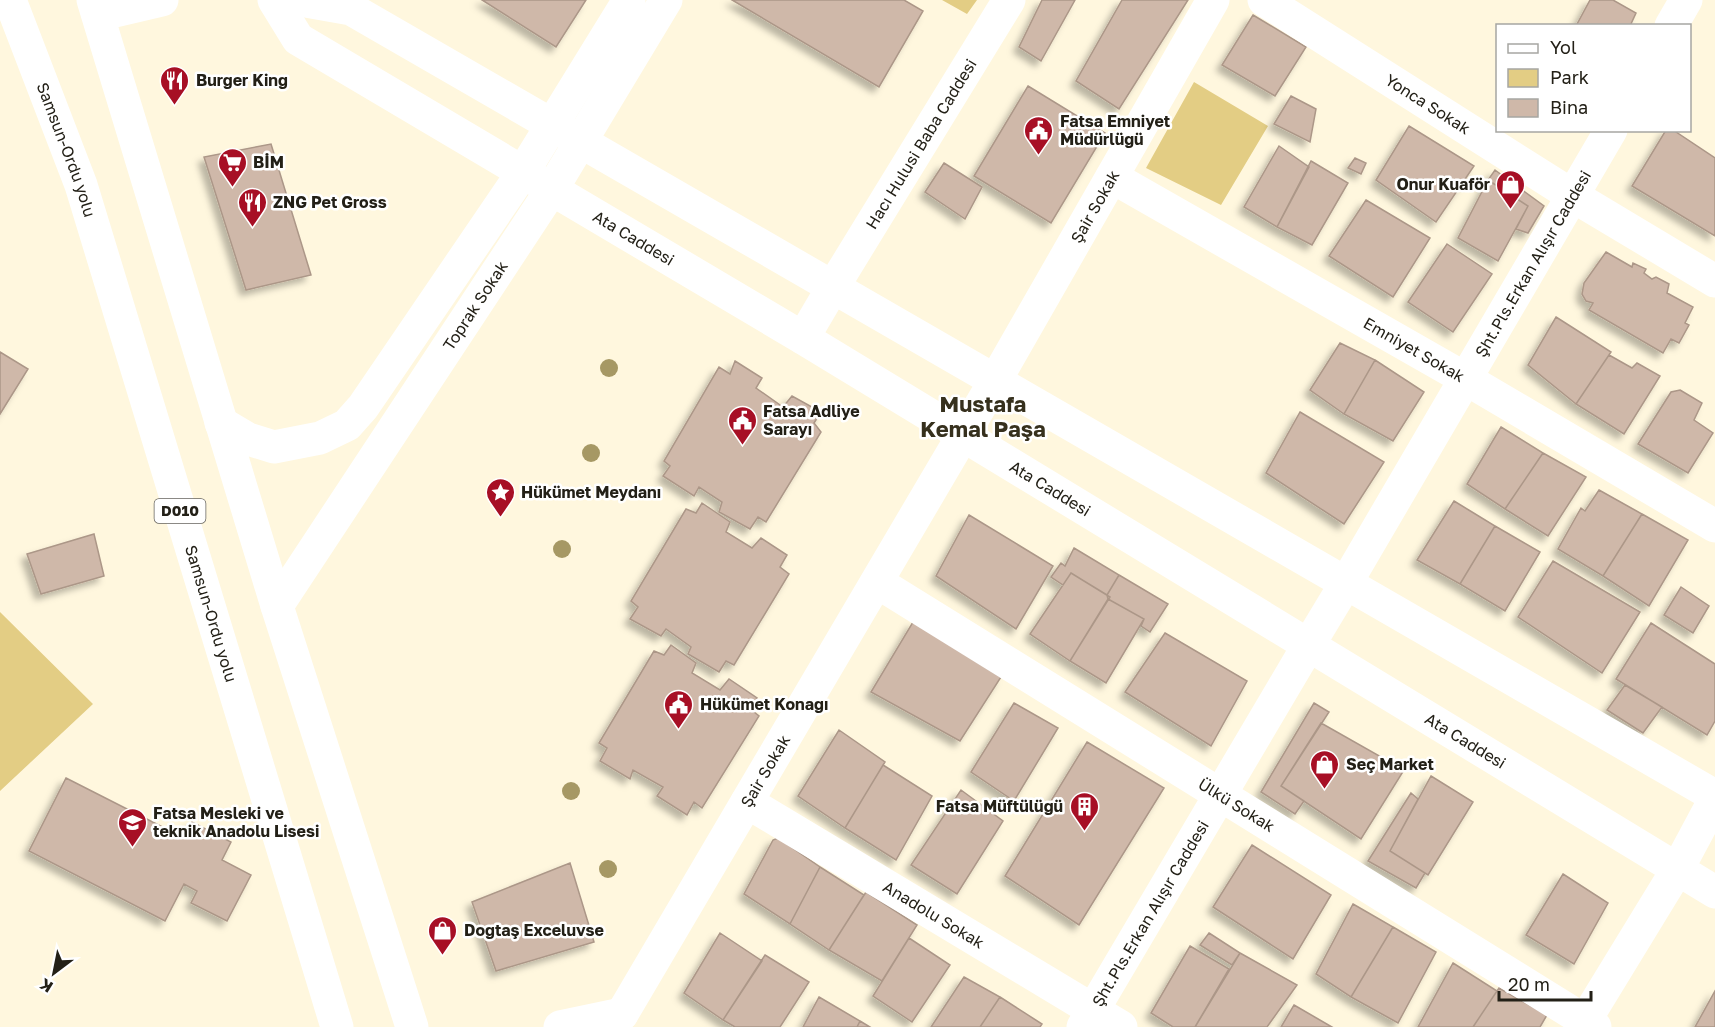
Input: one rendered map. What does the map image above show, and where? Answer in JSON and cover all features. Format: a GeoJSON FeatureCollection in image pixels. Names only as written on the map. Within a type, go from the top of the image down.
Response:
{"type":"FeatureCollection","features":[{"type":"Feature","properties":{"kind":"main road","name":"Samsun-Ordu yolu"},"geometry":{"type":"LineString","coordinates":[[10,0],[81,185],[337,1027]]}},
{"type":"Feature","properties":{"kind":"main road"},"geometry":{"type":"LineString","coordinates":[[162,0],[96,8],[277,606],[412,1027]]}},
{"type":"Feature","properties":{"kind":"main road","name":"Ata Caddesi"},"geometry":{"type":"LineString","coordinates":[[274,0],[298,39],[802,338],[1715,892]]}},
{"type":"Feature","properties":{"kind":"main road"},"geometry":{"type":"LineString","coordinates":[[300,0],[351,9],[1715,798],[1677,870],[1587,1025]]}},
{"type":"Feature","properties":{"kind":"main road","name":"Toprak Sokak"},"geometry":{"type":"LineString","coordinates":[[221,423],[248,439],[274,447],[320,438],[346,425],[363,407],[523,172],[629,0]]}},
{"type":"Feature","properties":{"kind":"main road","name":"Toprak Sokak"},"geometry":{"type":"LineString","coordinates":[[277,606],[552,189],[666,0]]}},
{"type":"Feature","properties":{"kind":"main road","name":"Hacı Hulusi Baba Caddesi"},"geometry":{"type":"LineString","coordinates":[[802,338],[1009,0]]}},
{"type":"Feature","properties":{"kind":"main road","name":"Şair Sokak"},"geometry":{"type":"LineString","coordinates":[[633,1020],[747,802],[995,381],[1213,0]]}},
{"type":"Feature","properties":{"kind":"main road","name":"Yonca Sokak"},"geometry":{"type":"LineString","coordinates":[[1264,0],[1573,196],[1715,281]]}},
{"type":"Feature","properties":{"kind":"main road"},"geometry":{"type":"LineString","coordinates":[[1672,24],[1686,0]]}},
{"type":"Feature","properties":{"kind":"main road","name":"Şht.Pls.Erkan Alışır Caddesi"},"geometry":{"type":"LineString","coordinates":[[1088,1019],[1610,132]]}},
{"type":"Feature","properties":{"kind":"main road","name":"Emniyet Sokak"},"geometry":{"type":"LineString","coordinates":[[1112,177],[1466,379],[1715,526]]}},
{"type":"Feature","properties":{"kind":"main road","name":"Ülkü Sokak"},"geometry":{"type":"LineString","coordinates":[[877,582],[1587,1025]]}},
{"type":"Feature","properties":{"kind":"main road","name":"Anadolu Sokak"},"geometry":{"type":"LineString","coordinates":[[747,802],[1088,1019],[1121,1027]]}},
{"type":"Feature","properties":{"kind":"main road"},"geometry":{"type":"LineString","coordinates":[[560,1027],[633,1020]]}},
{"type":"Feature","properties":{"kind":"green space"},"geometry":{"type":"Polygon","coordinates":[[[942,0],[977,0],[967,14],[942,0]]]}},
{"type":"Feature","properties":{"kind":"green space"},"geometry":{"type":"Polygon","coordinates":[[[1194,82],[1268,126],[1221,205],[1146,168],[1194,82]]]}},
{"type":"Feature","properties":{"kind":"green space"},"geometry":{"type":"Polygon","coordinates":[[[0,612],[93,704],[0,791],[0,612]]]}},
{"type":"Feature","properties":{"kind":"building"},"geometry":{"type":"Polygon","coordinates":[[[482,0],[586,0],[556,47],[482,0]]]}},
{"type":"Feature","properties":{"kind":"building"},"geometry":{"type":"Polygon","coordinates":[[[732,0],[904,0],[923,11],[879,87],[732,0]]]}},
{"type":"Feature","properties":{"kind":"building"},"geometry":{"type":"Polygon","coordinates":[[[1042,0],[1075,0],[1041,61],[1019,47],[1042,0]]]}},
{"type":"Feature","properties":{"kind":"building"},"geometry":{"type":"Polygon","coordinates":[[[1122,0],[1188,0],[1119,109],[1076,81],[1122,0]]]}},
{"type":"Feature","properties":{"kind":"building"},"geometry":{"type":"Polygon","coordinates":[[[1590,0],[1613,0],[1636,13],[1631,24],[1577,24],[1590,0]]]}},
{"type":"Feature","properties":{"kind":"building"},"geometry":{"type":"Polygon","coordinates":[[[1253,15],[1306,47],[1275,96],[1222,65],[1253,15]]]}},
{"type":"Feature","properties":{"kind":"building","name":"Fatsa Emniyet Müdürlüğü"},"geometry":{"type":"Polygon","coordinates":[[[1028,86],[1105,133],[1051,223],[974,176],[1028,86]]]}},
{"type":"Feature","properties":{"kind":"building"},"geometry":{"type":"Polygon","coordinates":[[[1291,96],[1316,109],[1310,142],[1274,124],[1291,96]]]}},
{"type":"Feature","properties":{"kind":"building"},"geometry":{"type":"Polygon","coordinates":[[[1409,126],[1474,166],[1436,222],[1376,180],[1409,126]]]}},
{"type":"Feature","properties":{"kind":"building"},"geometry":{"type":"Polygon","coordinates":[[[1665,132],[1676,132],[1715,158],[1715,236],[1632,186],[1665,132]]]}},
{"type":"Feature","properties":{"kind":"building"},"geometry":{"type":"Polygon","coordinates":[[[271,144],[311,275],[246,290],[204,157],[271,144]]]}},
{"type":"Feature","properties":{"kind":"building"},"geometry":{"type":"Polygon","coordinates":[[[1279,146],[1309,167],[1277,227],[1244,207],[1279,146]]]}},
{"type":"Feature","properties":{"kind":"building"},"geometry":{"type":"Polygon","coordinates":[[[1355,158],[1366,163],[1361,174],[1348,168],[1355,158]]]}},
{"type":"Feature","properties":{"kind":"building"},"geometry":{"type":"Polygon","coordinates":[[[1311,161],[1348,183],[1312,245],[1277,227],[1311,161]]]}},
{"type":"Feature","properties":{"kind":"building"},"geometry":{"type":"Polygon","coordinates":[[[944,163],[982,187],[965,219],[925,192],[944,163]]]}},
{"type":"Feature","properties":{"kind":"building"},"geometry":{"type":"Polygon","coordinates":[[[1495,170],[1544,206],[1528,233],[1516,229],[1528,206],[1488,180],[1495,170]]]}},
{"type":"Feature","properties":{"kind":"building"},"geometry":{"type":"Polygon","coordinates":[[[1488,180],[1528,206],[1498,261],[1458,238],[1488,180]]]}},
{"type":"Feature","properties":{"kind":"building"},"geometry":{"type":"Polygon","coordinates":[[[1366,200],[1430,238],[1393,297],[1329,256],[1366,200]]]}},
{"type":"Feature","properties":{"kind":"building"},"geometry":{"type":"Polygon","coordinates":[[[1447,244],[1492,274],[1453,332],[1408,302],[1447,244]]]}},
{"type":"Feature","properties":{"kind":"building"},"geometry":{"type":"Polygon","coordinates":[[[1606,252],[1632,267],[1633,263],[1646,269],[1644,273],[1652,279],[1656,277],[1669,284],[1667,293],[1693,307],[1685,323],[1689,325],[1679,343],[1671,339],[1663,353],[1589,310],[1593,303],[1586,301],[1582,294],[1584,283],[1606,252]]]}},
{"type":"Feature","properties":{"kind":"building"},"geometry":{"type":"Polygon","coordinates":[[[1556,317],[1611,352],[1576,404],[1528,365],[1556,317]]]}},
{"type":"Feature","properties":{"kind":"building"},"geometry":{"type":"Polygon","coordinates":[[[1340,343],[1375,360],[1344,414],[1310,390],[1340,343]]]}},
{"type":"Feature","properties":{"kind":"building"},"geometry":{"type":"Polygon","coordinates":[[[0,352],[28,369],[0,414],[0,352]]]}},
{"type":"Feature","properties":{"kind":"building"},"geometry":{"type":"Polygon","coordinates":[[[1609,355],[1632,368],[1637,363],[1660,376],[1624,434],[1576,404],[1609,355]]]}},
{"type":"Feature","properties":{"kind":"building"},"geometry":{"type":"Polygon","coordinates":[[[1375,360],[1424,392],[1393,441],[1344,414],[1375,360]]]}},
{"type":"Feature","properties":{"kind":"building","name":"Fatsa Adliye Sarayı"},"geometry":{"type":"Polygon","coordinates":[[[735,361],[762,378],[756,388],[783,407],[792,396],[821,412],[814,423],[821,432],[766,522],[758,517],[750,529],[719,512],[722,502],[699,487],[694,496],[663,476],[670,466],[664,461],[719,367],[730,374],[735,361]]]}},
{"type":"Feature","properties":{"kind":"building"},"geometry":{"type":"Polygon","coordinates":[[[1680,390],[1702,403],[1694,420],[1713,433],[1688,473],[1638,444],[1671,392],[1680,390]]]}},
{"type":"Feature","properties":{"kind":"building"},"geometry":{"type":"Polygon","coordinates":[[[1300,412],[1384,462],[1344,524],[1266,473],[1300,412]]]}},
{"type":"Feature","properties":{"kind":"building"},"geometry":{"type":"Polygon","coordinates":[[[1501,427],[1543,453],[1505,509],[1467,484],[1501,427]]]}},
{"type":"Feature","properties":{"kind":"building"},"geometry":{"type":"Polygon","coordinates":[[[1543,453],[1586,477],[1548,536],[1505,509],[1543,453]]]}},
{"type":"Feature","properties":{"kind":"building"},"geometry":{"type":"Polygon","coordinates":[[[1599,490],[1642,514],[1603,576],[1558,549],[1581,508],[1585,511],[1599,490]]]}},
{"type":"Feature","properties":{"kind":"building"},"geometry":{"type":"Polygon","coordinates":[[[1454,501],[1495,526],[1460,584],[1417,560],[1454,501]]]}},
{"type":"Feature","properties":{"kind":"building","name":"Hükümet Konağı"},"geometry":{"type":"Polygon","coordinates":[[[702,503],[730,522],[726,532],[752,548],[761,538],[787,555],[780,567],[789,574],[734,665],[726,661],[719,672],[688,654],[691,647],[666,629],[661,636],[630,619],[638,607],[631,601],[686,509],[696,513],[702,503]]]}},
{"type":"Feature","properties":{"kind":"building"},"geometry":{"type":"Polygon","coordinates":[[[1642,514],[1688,540],[1649,606],[1603,576],[1642,514]]]}},
{"type":"Feature","properties":{"kind":"building"},"geometry":{"type":"Polygon","coordinates":[[[969,515],[1053,566],[1016,629],[936,576],[969,515]]]}},
{"type":"Feature","properties":{"kind":"building"},"geometry":{"type":"Polygon","coordinates":[[[1495,526],[1540,552],[1505,611],[1460,584],[1495,526]]]}},
{"type":"Feature","properties":{"kind":"building"},"geometry":{"type":"Polygon","coordinates":[[[94,534],[104,576],[41,594],[27,554],[94,534]]]}},
{"type":"Feature","properties":{"kind":"building"},"geometry":{"type":"Polygon","coordinates":[[[1074,548],[1119,575],[1107,595],[1071,573],[1063,585],[1051,577],[1061,563],[1065,566],[1074,548]]]}},
{"type":"Feature","properties":{"kind":"building"},"geometry":{"type":"Polygon","coordinates":[[[1553,561],[1640,612],[1602,673],[1518,617],[1553,561]]]}},
{"type":"Feature","properties":{"kind":"building"},"geometry":{"type":"Polygon","coordinates":[[[1071,573],[1110,597],[1070,661],[1030,634],[1071,573]]]}},
{"type":"Feature","properties":{"kind":"building"},"geometry":{"type":"Polygon","coordinates":[[[1119,575],[1168,604],[1150,632],[1141,626],[1144,619],[1108,599],[1107,595],[1119,575]]]}},
{"type":"Feature","properties":{"kind":"building"},"geometry":{"type":"Polygon","coordinates":[[[1681,587],[1709,606],[1693,633],[1664,615],[1681,587]]]}},
{"type":"Feature","properties":{"kind":"building"},"geometry":{"type":"Polygon","coordinates":[[[1108,599],[1144,619],[1106,683],[1070,661],[1108,599]]]}},
{"type":"Feature","properties":{"kind":"building"},"geometry":{"type":"Polygon","coordinates":[[[913,622],[1001,677],[960,741],[871,692],[913,622]]]}},
{"type":"Feature","properties":{"kind":"building"},"geometry":{"type":"Polygon","coordinates":[[[1651,623],[1715,664],[1715,721],[1707,735],[1616,679],[1651,623]]]}},
{"type":"Feature","properties":{"kind":"building"},"geometry":{"type":"Polygon","coordinates":[[[1165,633],[1247,681],[1211,746],[1125,692],[1165,633]]]}},
{"type":"Feature","properties":{"kind":"building","name":"Hükümet Konağı"},"geometry":{"type":"Polygon","coordinates":[[[671,645],[696,663],[692,673],[720,690],[729,679],[757,698],[749,708],[759,716],[702,808],[694,802],[687,815],[657,796],[663,787],[633,770],[630,779],[600,761],[607,748],[599,743],[654,651],[664,655],[671,645]]]}},
{"type":"Feature","properties":{"kind":"building"},"geometry":{"type":"Polygon","coordinates":[[[1625,685],[1662,707],[1643,733],[1607,710],[1625,685]]]}},
{"type":"Feature","properties":{"kind":"building"},"geometry":{"type":"Polygon","coordinates":[[[1014,703],[1058,728],[1014,801],[971,772],[1014,703]]]}},
{"type":"Feature","properties":{"kind":"building"},"geometry":{"type":"Polygon","coordinates":[[[1314,703],[1329,712],[1281,786],[1304,801],[1295,814],[1261,792],[1314,703]]]}},
{"type":"Feature","properties":{"kind":"building"},"geometry":{"type":"Polygon","coordinates":[[[1321,723],[1404,770],[1361,839],[1281,786],[1321,723]]]}},
{"type":"Feature","properties":{"kind":"building"},"geometry":{"type":"Polygon","coordinates":[[[839,730],[885,762],[845,828],[798,796],[839,730]]]}},
{"type":"Feature","properties":{"kind":"building","name":"Fatsa Müftülüğü"},"geometry":{"type":"Polygon","coordinates":[[[1087,742],[1164,788],[1079,925],[1005,876],[1087,742]]]}},
{"type":"Feature","properties":{"kind":"building"},"geometry":{"type":"Polygon","coordinates":[[[883,765],[932,796],[896,860],[845,828],[883,765]]]}},
{"type":"Feature","properties":{"kind":"building"},"geometry":{"type":"Polygon","coordinates":[[[1431,776],[1473,802],[1428,875],[1390,851],[1431,776]]]}},
{"type":"Feature","properties":{"kind":"building"},"geometry":{"type":"Polygon","coordinates":[[[66,778],[184,838],[192,822],[231,842],[222,860],[251,875],[227,921],[191,903],[197,891],[184,884],[165,921],[29,851],[66,778]]]}},
{"type":"Feature","properties":{"kind":"building"},"geometry":{"type":"Polygon","coordinates":[[[961,790],[1003,821],[957,894],[911,865],[961,790]]]}},
{"type":"Feature","properties":{"kind":"building"},"geometry":{"type":"Polygon","coordinates":[[[1411,793],[1418,799],[1390,851],[1425,873],[1416,888],[1368,861],[1411,793]]]}},
{"type":"Feature","properties":{"kind":"building"},"geometry":{"type":"Polygon","coordinates":[[[778,838],[820,867],[790,924],[744,894],[773,840],[778,838]]]}},
{"type":"Feature","properties":{"kind":"building"},"geometry":{"type":"Polygon","coordinates":[[[1252,845],[1331,895],[1293,959],[1213,907],[1252,845]]]}},
{"type":"Feature","properties":{"kind":"building"},"geometry":{"type":"Polygon","coordinates":[[[570,863],[594,942],[496,971],[472,902],[570,863]]]}},
{"type":"Feature","properties":{"kind":"building"},"geometry":{"type":"Polygon","coordinates":[[[820,867],[864,895],[829,950],[790,924],[820,867]]]}},
{"type":"Feature","properties":{"kind":"building"},"geometry":{"type":"Polygon","coordinates":[[[1563,874],[1608,903],[1574,964],[1526,935],[1563,874]]]}},
{"type":"Feature","properties":{"kind":"building"},"geometry":{"type":"Polygon","coordinates":[[[866,892],[917,925],[882,981],[829,950],[866,892]]]}},
{"type":"Feature","properties":{"kind":"building"},"geometry":{"type":"Polygon","coordinates":[[[1353,904],[1393,927],[1351,997],[1316,974],[1353,904]]]}},
{"type":"Feature","properties":{"kind":"building"},"geometry":{"type":"Polygon","coordinates":[[[1393,927],[1436,952],[1398,1023],[1351,997],[1393,927]]]}},
{"type":"Feature","properties":{"kind":"building"},"geometry":{"type":"Polygon","coordinates":[[[720,933],[762,961],[723,1020],[684,993],[720,933]]]}},
{"type":"Feature","properties":{"kind":"building"},"geometry":{"type":"Polygon","coordinates":[[[1209,933],[1240,953],[1232,965],[1200,945],[1209,933]]]}},
{"type":"Feature","properties":{"kind":"building"},"geometry":{"type":"Polygon","coordinates":[[[909,938],[950,965],[912,1022],[873,996],[909,938]]]}},
{"type":"Feature","properties":{"kind":"building"},"geometry":{"type":"Polygon","coordinates":[[[1190,946],[1229,969],[1195,1027],[1173,1027],[1151,1013],[1190,946]]]}},
{"type":"Feature","properties":{"kind":"building"},"geometry":{"type":"Polygon","coordinates":[[[1240,953],[1297,985],[1267,1027],[1195,1027],[1240,953]]]}},
{"type":"Feature","properties":{"kind":"building"},"geometry":{"type":"Polygon","coordinates":[[[765,955],[809,982],[780,1027],[735,1027],[723,1020],[765,955]]]}},
{"type":"Feature","properties":{"kind":"building"},"geometry":{"type":"Polygon","coordinates":[[[1453,963],[1497,991],[1473,1027],[1418,1027],[1453,963]]]}},
{"type":"Feature","properties":{"kind":"building"},"geometry":{"type":"Polygon","coordinates":[[[964,977],[1000,997],[980,1027],[931,1027],[964,977]]]}},
{"type":"Feature","properties":{"kind":"building"},"geometry":{"type":"Polygon","coordinates":[[[1499,988],[1547,1015],[1540,1027],[1473,1027],[1499,988]]]}},
{"type":"Feature","properties":{"kind":"building"},"geometry":{"type":"Polygon","coordinates":[[[1715,991],[1715,1027],[1695,1027],[1715,991]]]}},
{"type":"Feature","properties":{"kind":"building"},"geometry":{"type":"Polygon","coordinates":[[[819,997],[860,1021],[857,1027],[803,1027],[819,997]]]}},
{"type":"Feature","properties":{"kind":"building"},"geometry":{"type":"Polygon","coordinates":[[[1000,997],[1042,1024],[1040,1027],[980,1027],[1000,997]]]}},
{"type":"Feature","properties":{"kind":"building"},"geometry":{"type":"Polygon","coordinates":[[[1294,1005],[1332,1027],[1281,1027],[1294,1005]]]}},
{"type":"Feature","properties":{"kind":"building"},"geometry":{"type":"Polygon","coordinates":[[[860,1021],[870,1027],[857,1027],[860,1021]]]}},
{"type":"Feature","properties":{"kind":"place","name":"Burger King"},"geometry":{"type":"Point","coordinates":[175,106]}},
{"type":"Feature","properties":{"kind":"place","name":"Fatsa Emniyet Müdürlüğü"},"geometry":{"type":"Point","coordinates":[1039,156]}},
{"type":"Feature","properties":{"kind":"place","name":"BİM"},"geometry":{"type":"Point","coordinates":[232,188]}},
{"type":"Feature","properties":{"kind":"place","name":"Onur Kuaför"},"geometry":{"type":"Point","coordinates":[1511,210]}},
{"type":"Feature","properties":{"kind":"place","name":"ZNG Pet Gross"},"geometry":{"type":"Point","coordinates":[252,228]}},
{"type":"Feature","properties":{"kind":"place","name":"Fatsa Adliye Sarayı"},"geometry":{"type":"Point","coordinates":[742,446]}},
{"type":"Feature","properties":{"kind":"place","name":"Hükümet Meydanı"},"geometry":{"type":"Point","coordinates":[500,518]}},
{"type":"Feature","properties":{"kind":"place","name":"Hükümet Konağı"},"geometry":{"type":"Point","coordinates":[679,730]}},
{"type":"Feature","properties":{"kind":"place","name":"Seç Market"},"geometry":{"type":"Point","coordinates":[1325,790]}},
{"type":"Feature","properties":{"kind":"place","name":"Fatsa Müftülüğü"},"geometry":{"type":"Point","coordinates":[1084,832]}},
{"type":"Feature","properties":{"kind":"place","name":"Fatsa Mesleki ve teknik Anadolu Lisesi"},"geometry":{"type":"Point","coordinates":[132,848]}},
{"type":"Feature","properties":{"kind":"place","name":"Doğtaş Exceluvse"},"geometry":{"type":"Point","coordinates":[443,956]}},
{"type":"Feature","properties":{"kind":"district","name":"Mustafa Kemal Paşa"},"geometry":{"type":"Point","coordinates":[983,416]}}]}
